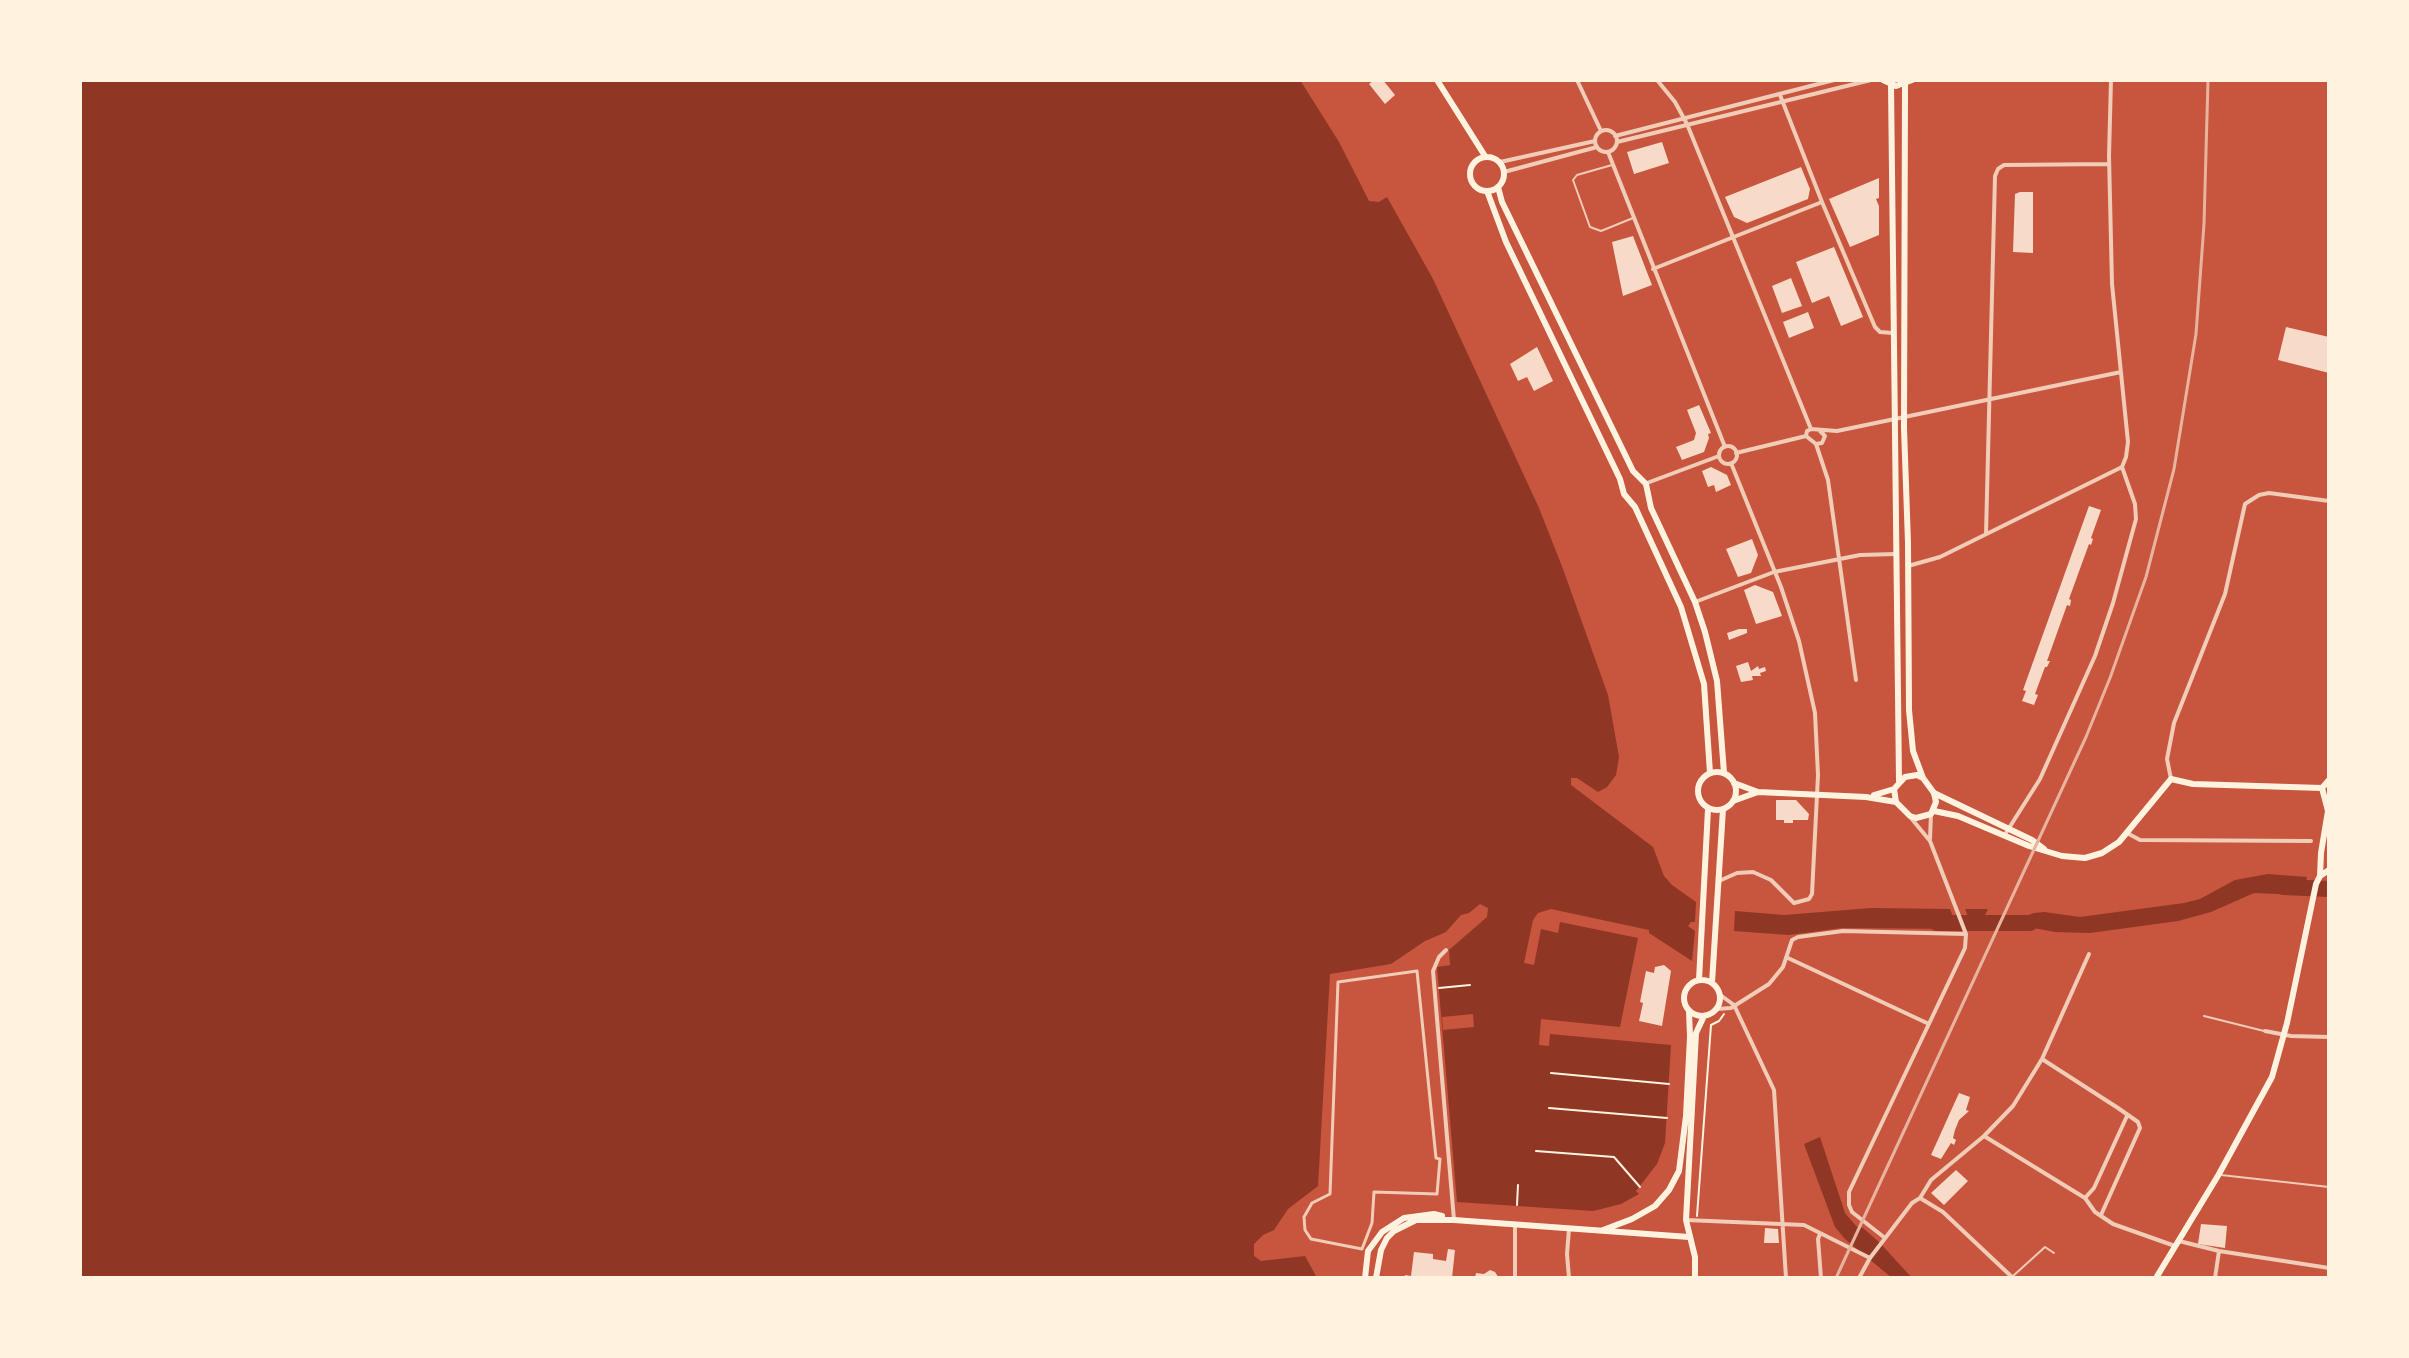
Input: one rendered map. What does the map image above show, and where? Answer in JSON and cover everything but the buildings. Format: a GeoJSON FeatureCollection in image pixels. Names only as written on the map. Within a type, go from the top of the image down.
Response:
{"type":"FeatureCollection","features":[{"type":"Feature","properties":{"kind":"main road"},"geometry":{"type":"LineString","coordinates":[[1437,80],[1485,156],[1500,162],[1504,172],[1498,187],[1502,202],[1633,471],[1646,484],[1646,493],[1695,602],[1717,681],[1724,773],[1734,783],[1758,792],[1866,797],[1896,802],[1910,816],[1921,818],[1933,812],[1958,816],[2006,832]]}},
{"type":"Feature","properties":{"kind":"main road"},"geometry":{"type":"LineString","coordinates":[[1883,80],[1891,85],[1909,82],[1904,417],[1911,739],[1923,778],[1934,793],[2046,852],[2085,858],[2112,848],[2171,779],[2193,784],[2322,788]]}},
{"type":"Feature","properties":{"kind":"main road"},"geometry":{"type":"LineString","coordinates":[[1891,85],[1899,781],[1894,789],[1896,802]]}},
{"type":"Feature","properties":{"kind":"main road"},"geometry":{"type":"LineString","coordinates":[[1485,156],[1473,164],[1470,177],[1474,186],[1487,191],[1498,187]]}},
{"type":"Feature","properties":{"kind":"main road"},"geometry":{"type":"LineString","coordinates":[[1487,191],[1506,242],[1623,486],[1624,494],[1630,499],[1673,586],[1704,684],[1710,773]]}},
{"type":"Feature","properties":{"kind":"main road"},"geometry":{"type":"LineString","coordinates":[[1623,486],[1629,478],[1639,478]]}},
{"type":"Feature","properties":{"kind":"main road"},"geometry":{"type":"LineString","coordinates":[[1630,499],[1639,500],[1646,493]]}},
{"type":"Feature","properties":{"kind":"main road"},"geometry":{"type":"LineString","coordinates":[[1724,773],[1710,773],[1701,780],[1698,789],[1700,801],[1708,809],[1723,809],[1733,801],[1758,792]]}},
{"type":"Feature","properties":{"kind":"main road"},"geometry":{"type":"LineString","coordinates":[[1899,781],[1911,776],[1923,778]]}},
{"type":"Feature","properties":{"kind":"main road"},"geometry":{"type":"LineString","coordinates":[[2322,788],[2329,780]]}},
{"type":"Feature","properties":{"kind":"main road"},"geometry":{"type":"LineString","coordinates":[[1733,801],[1736,793],[1734,783]]}},
{"type":"Feature","properties":{"kind":"main road"},"geometry":{"type":"LineString","coordinates":[[2156,1278],[2264,1095],[2284,1035],[2320,877],[2328,811],[2328,798],[2322,788]]}},
{"type":"Feature","properties":{"kind":"main road"},"geometry":{"type":"LineString","coordinates":[[1866,797],[1894,789]]}},
{"type":"Feature","properties":{"kind":"main road"},"geometry":{"type":"LineString","coordinates":[[1933,812],[1934,793]]}},
{"type":"Feature","properties":{"kind":"main road"},"geometry":{"type":"LineString","coordinates":[[1699,980],[1708,809]]}},
{"type":"Feature","properties":{"kind":"main road"},"geometry":{"type":"LineString","coordinates":[[1695,1278],[1694,1249],[1686,1220],[1696,1033],[1704,1016],[1716,1009],[1719,994],[1712,983],[1723,809]]}},
{"type":"Feature","properties":{"kind":"main road"},"geometry":{"type":"LineString","coordinates":[[2320,877],[2329,868],[2321,858]]}},
{"type":"Feature","properties":{"kind":"main road"},"geometry":{"type":"LineString","coordinates":[[1601,1231],[1655,1206],[1669,1190],[1679,1171],[1690,1037],[1685,991],[1691,983],[1699,980],[1712,983]]}},
{"type":"Feature","properties":{"kind":"main road"},"geometry":{"type":"LineString","coordinates":[[1689,1011],[1704,1016]]}},
{"type":"Feature","properties":{"kind":"main road"},"geometry":{"type":"LineString","coordinates":[[1365,1278],[1366,1259],[1382,1232],[1404,1218],[1434,1214],[1454,1220]]}},
{"type":"Feature","properties":{"kind":"main road"},"geometry":{"type":"LineString","coordinates":[[1376,1278],[1381,1250],[1394,1231],[1416,1220],[1689,1237]]}},
{"type":"Feature","properties":{"kind":"street"},"geometry":{"type":"LineString","coordinates":[[1577,80],[1601,131],[1596,144]]}},
{"type":"Feature","properties":{"kind":"street"},"geometry":{"type":"LineString","coordinates":[[1657,80],[1687,124],[1811,429]]}},
{"type":"Feature","properties":{"kind":"street"},"geometry":{"type":"LineString","coordinates":[[1616,139],[1684,118],[1834,80]]}},
{"type":"Feature","properties":{"kind":"street"},"geometry":{"type":"LineString","coordinates":[[1616,139],[1871,80]]}},
{"type":"Feature","properties":{"kind":"street"},"geometry":{"type":"LineString","coordinates":[[2006,832],[2040,779],[2095,656],[2136,519],[2135,504],[2122,467],[2128,442],[2112,284],[2109,164],[2111,80]]}},
{"type":"Feature","properties":{"kind":"street"},"geometry":{"type":"LineString","coordinates":[[1780,95],[1875,327],[1880,332],[1895,333]]}},
{"type":"Feature","properties":{"kind":"street"},"geometry":{"type":"LineString","coordinates":[[1601,131],[1609,131],[1616,139]]}},
{"type":"Feature","properties":{"kind":"street"},"geometry":{"type":"LineString","coordinates":[[1608,152],[1614,148],[1616,139]]}},
{"type":"Feature","properties":{"kind":"street"},"geometry":{"type":"LineString","coordinates":[[1504,172],[1596,144]]}},
{"type":"Feature","properties":{"kind":"street"},"geometry":{"type":"LineString","coordinates":[[1500,162],[1596,144],[1608,152],[1725,447]]}},
{"type":"Feature","properties":{"kind":"street"},"geometry":{"type":"LineString","coordinates":[[1986,534],[1995,176],[2004,165],[2109,164]]}},
{"type":"Feature","properties":{"kind":"street"},"geometry":{"type":"LineString","coordinates":[[1653,269],[1822,202]]}},
{"type":"Feature","properties":{"kind":"street"},"geometry":{"type":"LineString","coordinates":[[1811,429],[1837,431],[2121,372]]}},
{"type":"Feature","properties":{"kind":"street"},"geometry":{"type":"LineString","coordinates":[[1806,436],[1811,429]]}},
{"type":"Feature","properties":{"kind":"street"},"geometry":{"type":"LineString","coordinates":[[1820,431],[1825,440]]}},
{"type":"Feature","properties":{"kind":"street"},"geometry":{"type":"LineString","coordinates":[[1816,444],[1837,431]]}},
{"type":"Feature","properties":{"kind":"street"},"geometry":{"type":"LineString","coordinates":[[1806,436],[1816,444],[1826,472],[1856,680]]}},
{"type":"Feature","properties":{"kind":"street"},"geometry":{"type":"LineString","coordinates":[[1736,453],[1806,436]]}},
{"type":"Feature","properties":{"kind":"street"},"geometry":{"type":"LineString","coordinates":[[1719,456],[1723,463],[1735,460],[1736,453],[1731,447],[1725,447]]}},
{"type":"Feature","properties":{"kind":"street"},"geometry":{"type":"LineString","coordinates":[[1646,484],[1719,456],[1725,447]]}},
{"type":"Feature","properties":{"kind":"street"},"geometry":{"type":"LineString","coordinates":[[1719,881],[1737,873],[1753,872],[1771,880],[1794,903],[1809,899],[1812,894],[1818,795],[1818,737],[1811,688],[1799,641],[1731,463]]}},
{"type":"Feature","properties":{"kind":"street"},"geometry":{"type":"LineString","coordinates":[[1908,566],[1928,562],[2122,467]]}},
{"type":"Feature","properties":{"kind":"street"},"geometry":{"type":"LineString","coordinates":[[2171,779],[2167,759],[2174,723],[2225,594],[2245,504],[2269,493],[2329,501]]}},
{"type":"Feature","properties":{"kind":"street"},"geometry":{"type":"LineString","coordinates":[[1695,602],[1774,572],[1839,559],[1896,554]]}},
{"type":"Feature","properties":{"kind":"street"},"geometry":{"type":"LineString","coordinates":[[1930,841],[1933,812]]}},
{"type":"Feature","properties":{"kind":"street"},"geometry":{"type":"LineString","coordinates":[[1883,1240],[1857,1218],[1849,1205],[1849,1192],[1965,948],[1966,933],[1930,841],[1910,816]]}},
{"type":"Feature","properties":{"kind":"street"},"geometry":{"type":"LineString","coordinates":[[2127,833],[2140,840],[2311,841]]}},
{"type":"Feature","properties":{"kind":"street"},"geometry":{"type":"LineString","coordinates":[[1716,1009],[1727,1009],[1769,984],[1788,958],[1792,940],[1843,931],[1966,933]]}},
{"type":"Feature","properties":{"kind":"street"},"geometry":{"type":"LineString","coordinates":[[1446,950],[1435,964],[1434,989],[1454,1220]]}},
{"type":"Feature","properties":{"kind":"street"},"geometry":{"type":"LineString","coordinates":[[1859,1278],[1883,1240],[1912,1203],[1920,1198],[1931,1180],[1984,1136],[2013,1106],[2042,1059],[2089,954]]}},
{"type":"Feature","properties":{"kind":"street"},"geometry":{"type":"LineString","coordinates":[[1788,958],[1929,1024]]}},
{"type":"Feature","properties":{"kind":"street"},"geometry":{"type":"LineString","coordinates":[[1417,971],[1436,1158],[1440,1159],[1437,1194],[1374,1192],[1372,1223],[1362,1249],[1311,1239],[1305,1230],[1304,1217],[1312,1203],[1330,1194],[1338,982],[1417,971]]}},
{"type":"Feature","properties":{"kind":"street"},"geometry":{"type":"LineString","coordinates":[[1719,994],[1734,1005],[1774,1090],[1786,1277]]}},
{"type":"Feature","properties":{"kind":"street"},"geometry":{"type":"LineString","coordinates":[[2265,1031],[2329,1037]]}},
{"type":"Feature","properties":{"kind":"street"},"geometry":{"type":"LineString","coordinates":[[2042,1059],[2138,1122],[2140,1128],[2101,1215]]}},
{"type":"Feature","properties":{"kind":"street"},"geometry":{"type":"LineString","coordinates":[[2085,1198],[2094,1188],[2127,1115]]}},
{"type":"Feature","properties":{"kind":"street"},"geometry":{"type":"LineString","coordinates":[[1984,1136],[2085,1198],[2089,1206],[2113,1224],[2177,1244],[2329,1268]]}},
{"type":"Feature","properties":{"kind":"street"},"geometry":{"type":"LineString","coordinates":[[1920,1198],[1943,1212],[2012,1277]]}},
{"type":"Feature","properties":{"kind":"street"},"geometry":{"type":"LineString","coordinates":[[1686,1220],[1804,1225],[1870,1258]]}},
{"type":"Feature","properties":{"kind":"street"},"geometry":{"type":"LineString","coordinates":[[1515,1225],[1515,1278]]}},
{"type":"Feature","properties":{"kind":"street"},"geometry":{"type":"LineString","coordinates":[[1569,1229],[1569,1278]]}},
{"type":"Feature","properties":{"kind":"street"},"geometry":{"type":"LineString","coordinates":[[1820,1234],[1821,1278]]}},
{"type":"Feature","properties":{"kind":"street"},"geometry":{"type":"LineString","coordinates":[[2215,1278],[2219,1251]]}},
{"type":"Feature","properties":{"kind":"lane"},"geometry":{"type":"LineString","coordinates":[[1613,165],[1577,175],[1573,183],[1593,230],[1601,231],[1633,218]]}},
{"type":"Feature","properties":{"kind":"lane"},"geometry":{"type":"LineString","coordinates":[[2204,1016],[2265,1031]]}},
{"type":"Feature","properties":{"kind":"lane"},"geometry":{"type":"LineString","coordinates":[[2219,1174],[2329,1187]]}},
{"type":"Feature","properties":{"kind":"lane"},"geometry":{"type":"LineString","coordinates":[[1375,1242],[1381,1250]]}},
{"type":"Feature","properties":{"kind":"lane"},"geometry":{"type":"LineString","coordinates":[[2012,1277],[2045,1247],[2054,1253]]}},
{"type":"Feature","properties":{"kind":"lane"},"geometry":{"type":"LineString","coordinates":[[1730,1277],[1786,1277]]}},
{"type":"Feature","properties":{"kind":"path"},"geometry":{"type":"LineString","coordinates":[[1434,989],[1470,985]]}},
{"type":"Feature","properties":{"kind":"path"},"geometry":{"type":"LineString","coordinates":[[1697,1221],[1711,1025],[1719,1021],[1727,1009]]}},
{"type":"Feature","properties":{"kind":"path"},"geometry":{"type":"LineString","coordinates":[[1551,1073],[1669,1084]]}},
{"type":"Feature","properties":{"kind":"path"},"geometry":{"type":"LineString","coordinates":[[1549,1108],[1667,1118]]}},
{"type":"Feature","properties":{"kind":"path"},"geometry":{"type":"LineString","coordinates":[[1536,1151],[1614,1157],[1640,1187]]}},
{"type":"Feature","properties":{"kind":"path"},"geometry":{"type":"LineString","coordinates":[[1517,1205],[1518,1185]]}},
{"type":"Feature","properties":{"kind":"shaded area"},"geometry":{"type":"Polygon","coordinates":[[[80,80],[1300,80],[1339,142],[1369,201],[1379,202],[1387,197],[1433,279],[1539,508],[1563,569],[1608,695],[1619,757],[1616,775],[1607,787],[1598,792],[1577,778],[1571,778],[1571,785],[1653,847],[1664,876],[1696,902],[1695,922],[1688,926],[1695,931],[1692,961],[1649,933],[1649,930],[1551,909],[1538,913],[1533,920],[1524,963],[1534,965],[1541,929],[1558,933],[1560,922],[1638,938],[1620,1027],[1541,1019],[1539,1045],[1549,1046],[1550,1034],[1671,1045],[1665,1143],[1657,1164],[1636,1191],[1639,1194],[1621,1204],[1593,1211],[1457,1202],[1437,967],[1450,965],[1449,950],[1487,917],[1488,908],[1480,904],[1461,915],[1446,932],[1425,941],[1391,964],[1330,974],[1318,1186],[1288,1209],[1274,1230],[1254,1244],[1254,1256],[1261,1261],[1305,1256],[1317,1278],[80,1278],[80,80]]]}},
{"type":"Feature","properties":{"kind":"shaded area"},"geometry":{"type":"Polygon","coordinates":[[[2268,874],[2307,877],[2302,895],[2254,893],[2211,912],[2178,921],[2090,933],[2008,928],[2012,917],[2034,913],[2080,917],[2184,903],[2200,899],[2235,880],[2268,874]]]}},
{"type":"Feature","properties":{"kind":"shaded area"},"geometry":{"type":"Polygon","coordinates":[[[1871,908],[1950,909],[1958,929],[1842,928],[1789,935],[1734,931],[1735,911],[1784,915],[1871,908]]]}},
{"type":"Feature","properties":{"kind":"shaded area"},"geometry":{"type":"Polygon","coordinates":[[[1965,909],[1988,909],[1984,917],[1998,917],[1992,928],[1973,929],[1965,909]]]}},
{"type":"Feature","properties":{"kind":"shaded area"},"geometry":{"type":"Polygon","coordinates":[[[1820,1137],[1845,1213],[1856,1226],[1863,1228],[1880,1243],[1912,1278],[1892,1278],[1835,1227],[1804,1144],[1820,1137]]]}},
{"type":"Feature","properties":{"kind":"pier"},"geometry":{"type":"Polygon","coordinates":[[[1473,1014],[1474,1027],[1443,1030],[1442,1017],[1473,1014]]]}},
{"type":"Feature","properties":{"kind":"waterway"},"geometry":{"type":"LineString","coordinates":[[2283,887],[2329,889]]}},
{"type":"Feature","properties":{"kind":"waterway"},"geometry":{"type":"LineString","coordinates":[[1937,923],[2030,923]]}},
{"type":"Feature","properties":{"kind":"railway"},"geometry":{"type":"LineString","coordinates":[[1836,1278],[2086,737],[2146,577],[2174,469],[2196,334],[2204,224],[2208,80]]}}]}
